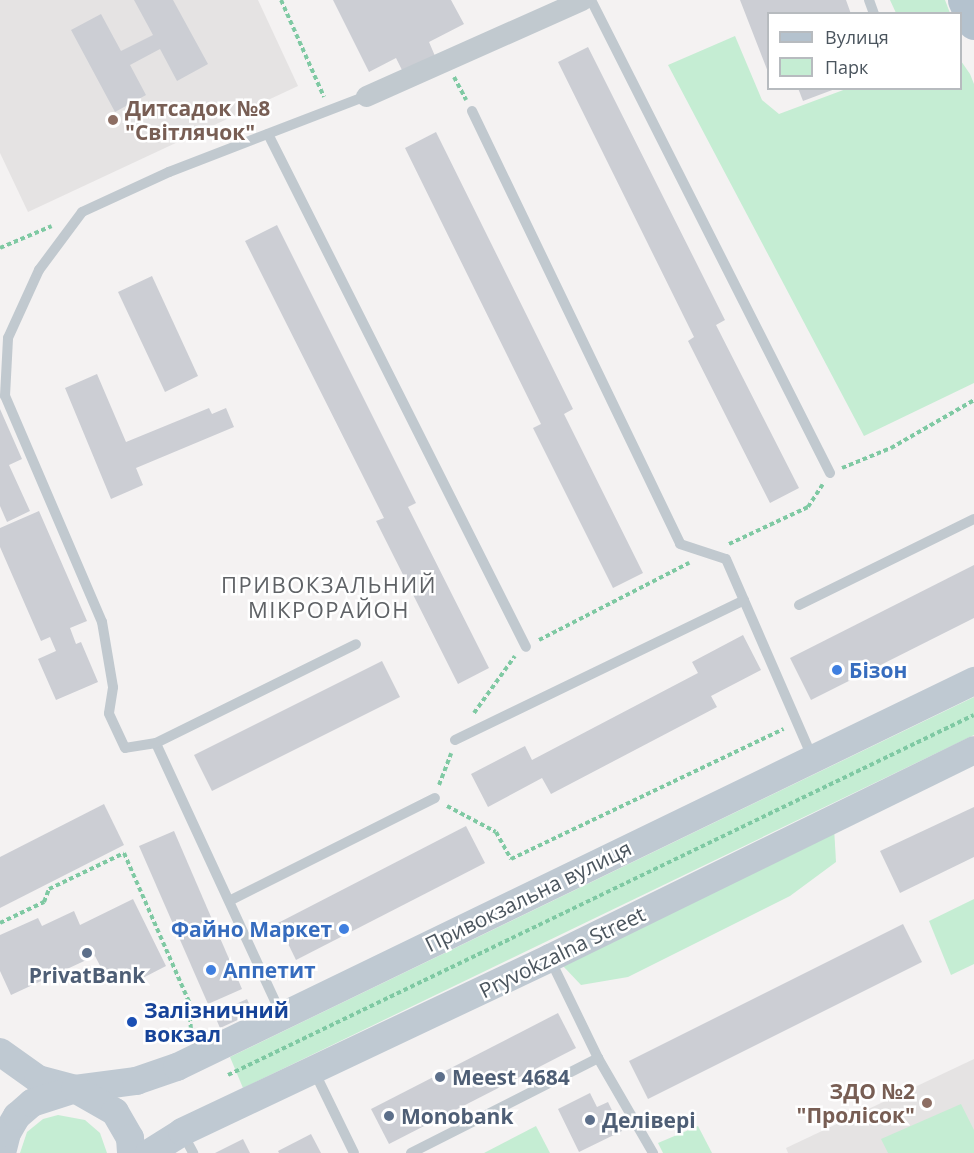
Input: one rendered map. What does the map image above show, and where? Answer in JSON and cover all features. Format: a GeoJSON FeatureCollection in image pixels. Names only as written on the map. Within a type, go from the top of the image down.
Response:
{"type":"FeatureCollection","features":[{"type":"Feature","properties":{"kind":"main road"},"geometry":{"type":"LineString","coordinates":[[964,0],[972,31]]}},
{"type":"Feature","properties":{"kind":"street"},"geometry":{"type":"LineString","coordinates":[[366,96],[582,0]]}},
{"type":"Feature","properties":{"kind":"street","name":"Привокзальна вулиця"},"geometry":{"type":"LineString","coordinates":[[75,1089],[136,1081],[177,1067],[812,757],[974,681]]}},
{"type":"Feature","properties":{"kind":"street","name":"Pryvokzalna Street"},"geometry":{"type":"LineString","coordinates":[[149,1153],[188,1142],[314,1071],[974,750]]}},
{"type":"Feature","properties":{"kind":"street"},"geometry":{"type":"LineString","coordinates":[[0,1052],[38,1079],[75,1089],[115,1113],[130,1138],[131,1153]]}},
{"type":"Feature","properties":{"kind":"street"},"geometry":{"type":"LineString","coordinates":[[2,1153],[17,1116],[32,1102],[75,1089]]}},
{"type":"Feature","properties":{"kind":"street"},"geometry":{"type":"LineString","coordinates":[[0,1131],[2,1153]]}},
{"type":"Feature","properties":{"kind":"lane"},"geometry":{"type":"LineString","coordinates":[[591,0],[830,473]]}},
{"type":"Feature","properties":{"kind":"lane"},"geometry":{"type":"LineString","coordinates":[[356,644],[156,743],[125,748],[109,713],[112,687],[102,622],[5,396],[8,338],[39,270],[82,212],[169,172],[366,96]]}},
{"type":"Feature","properties":{"kind":"lane"},"geometry":{"type":"LineString","coordinates":[[472,111],[680,544],[726,559],[812,757]]}},
{"type":"Feature","properties":{"kind":"lane"},"geometry":{"type":"LineString","coordinates":[[268,134],[526,646]]}},
{"type":"Feature","properties":{"kind":"lane"},"geometry":{"type":"LineString","coordinates":[[799,605],[974,519]]}},
{"type":"Feature","properties":{"kind":"lane"},"geometry":{"type":"LineString","coordinates":[[455,740],[744,600]]}},
{"type":"Feature","properties":{"kind":"lane"},"geometry":{"type":"LineString","coordinates":[[156,743],[231,900],[282,1017]]}},
{"type":"Feature","properties":{"kind":"lane"},"geometry":{"type":"LineString","coordinates":[[231,900],[435,798]]}},
{"type":"Feature","properties":{"kind":"lane"},"geometry":{"type":"LineString","coordinates":[[550,958],[598,1058],[653,1153]]}},
{"type":"Feature","properties":{"kind":"lane"},"geometry":{"type":"LineString","coordinates":[[411,1153],[598,1058]]}},
{"type":"Feature","properties":{"kind":"lane"},"geometry":{"type":"LineString","coordinates":[[314,1071],[354,1153]]}},
{"type":"Feature","properties":{"kind":"path"},"geometry":{"type":"LineString","coordinates":[[281,0],[329,109]]}},
{"type":"Feature","properties":{"kind":"path"},"geometry":{"type":"LineString","coordinates":[[446,60],[472,111]]}},
{"type":"Feature","properties":{"kind":"path"},"geometry":{"type":"LineString","coordinates":[[0,248],[82,212]]}},
{"type":"Feature","properties":{"kind":"path"},"geometry":{"type":"LineString","coordinates":[[228,1076],[974,714]]}},
{"type":"Feature","properties":{"kind":"path"},"geometry":{"type":"LineString","coordinates":[[0,923],[45,902],[49,889],[124,853],[189,1002],[191,1029]]}},
{"type":"Feature","properties":{"kind":"shaded area","name":"Дитсадок №8 \"Світлячок\""},"geometry":{"type":"Polygon","coordinates":[[[0,0],[258,0],[298,86],[28,212],[0,153],[0,0]]]}},
{"type":"Feature","properties":{"kind":"shaded area","name":"ЗДО №2 \"Пролісок\""},"geometry":{"type":"Polygon","coordinates":[[[974,1059],[974,1153],[788,1153],[786,1148],[974,1059]]]}},
{"type":"Feature","properties":{"kind":"green space"},"geometry":{"type":"Polygon","coordinates":[[[890,0],[945,0],[950,12],[896,12],[890,0]]]}},
{"type":"Feature","properties":{"kind":"green space"},"geometry":{"type":"Polygon","coordinates":[[[735,36],[762,100],[779,114],[843,90],[962,90],[962,62],[974,84],[974,383],[864,436],[668,65],[735,36]]]}},
{"type":"Feature","properties":{"kind":"green space"},"geometry":{"type":"Polygon","coordinates":[[[974,697],[974,735],[243,1088],[230,1057],[974,697]]]}},
{"type":"Feature","properties":{"kind":"green space"},"geometry":{"type":"Polygon","coordinates":[[[834,827],[836,862],[790,896],[628,977],[581,985],[563,966],[834,827]]]}},
{"type":"Feature","properties":{"kind":"green space"},"geometry":{"type":"Polygon","coordinates":[[[974,899],[974,964],[951,975],[929,921],[974,899]]]}},
{"type":"Feature","properties":{"kind":"green space"},"geometry":{"type":"Polygon","coordinates":[[[961,1104],[974,1130],[974,1153],[888,1153],[881,1139],[961,1104]]]}},
{"type":"Feature","properties":{"kind":"green space"},"geometry":{"type":"Polygon","coordinates":[[[58,1115],[85,1120],[100,1133],[107,1153],[20,1153],[27,1132],[43,1119],[58,1115]]]}},
{"type":"Feature","properties":{"kind":"green space"},"geometry":{"type":"Polygon","coordinates":[[[536,1126],[550,1153],[484,1153],[536,1126]]]}},
{"type":"Feature","properties":{"kind":"green space"},"geometry":{"type":"Polygon","coordinates":[[[698,1126],[712,1153],[663,1153],[658,1143],[698,1126]]]}},
{"type":"Feature","properties":{"kind":"building"},"geometry":{"type":"Polygon","coordinates":[[[134,0],[173,0],[208,64],[177,81],[160,49],[130,65],[146,95],[115,112],[71,30],[101,14],[121,51],[153,35],[134,0]]]}},
{"type":"Feature","properties":{"kind":"building"},"geometry":{"type":"Polygon","coordinates":[[[333,0],[451,0],[464,24],[429,42],[435,56],[403,72],[396,58],[369,72],[333,0]]]}},
{"type":"Feature","properties":{"kind":"building"},"geometry":{"type":"Polygon","coordinates":[[[740,0],[846,0],[850,12],[767,12],[767,69],[740,0]]]}},
{"type":"Feature","properties":{"kind":"building"},"geometry":{"type":"Polygon","coordinates":[[[588,47],[725,320],[716,325],[799,488],[770,503],[688,341],[694,337],[558,62],[588,47]]]}},
{"type":"Feature","properties":{"kind":"building"},"geometry":{"type":"Polygon","coordinates":[[[799,90],[832,90],[803,101],[799,90]]]}},
{"type":"Feature","properties":{"kind":"building"},"geometry":{"type":"Polygon","coordinates":[[[436,132],[573,409],[564,414],[643,573],[613,588],[533,428],[541,424],[405,148],[436,132]]]}},
{"type":"Feature","properties":{"kind":"building"},"geometry":{"type":"Polygon","coordinates":[[[277,225],[416,503],[408,507],[489,668],[458,684],[376,521],[384,518],[245,241],[277,225]]]}},
{"type":"Feature","properties":{"kind":"building"},"geometry":{"type":"Polygon","coordinates":[[[152,276],[198,376],[165,392],[118,292],[152,276]]]}},
{"type":"Feature","properties":{"kind":"building"},"geometry":{"type":"Polygon","coordinates":[[[97,374],[126,442],[209,408],[212,414],[226,408],[234,427],[136,468],[143,485],[111,499],[65,388],[97,374]]]}},
{"type":"Feature","properties":{"kind":"building"},"geometry":{"type":"Polygon","coordinates":[[[0,409],[22,459],[9,465],[30,511],[7,522],[0,506],[0,409]]]}},
{"type":"Feature","properties":{"kind":"building"},"geometry":{"type":"Polygon","coordinates":[[[39,511],[87,621],[70,628],[76,644],[81,642],[98,682],[56,700],[38,659],[56,651],[50,637],[41,641],[0,547],[0,528],[39,511]]]}},
{"type":"Feature","properties":{"kind":"building"},"geometry":{"type":"Polygon","coordinates":[[[974,565],[974,618],[811,700],[790,658],[974,565]]]}},
{"type":"Feature","properties":{"kind":"building"},"geometry":{"type":"Polygon","coordinates":[[[743,635],[761,670],[711,696],[717,707],[551,794],[542,778],[488,807],[471,774],[525,746],[532,760],[698,673],[692,662],[743,635]]]}},
{"type":"Feature","properties":{"kind":"building"},"geometry":{"type":"Polygon","coordinates":[[[382,661],[400,697],[212,791],[194,755],[382,661]]]}},
{"type":"Feature","properties":{"kind":"building"},"geometry":{"type":"Polygon","coordinates":[[[104,804],[124,845],[0,908],[0,857],[104,804]]]}},
{"type":"Feature","properties":{"kind":"building"},"geometry":{"type":"Polygon","coordinates":[[[974,807],[974,857],[900,893],[880,851],[974,807]]]}},
{"type":"Feature","properties":{"kind":"building"},"geometry":{"type":"Polygon","coordinates":[[[466,826],[485,863],[296,960],[278,923],[466,826]]]}},
{"type":"Feature","properties":{"kind":"building"},"geometry":{"type":"Polygon","coordinates":[[[174,831],[242,989],[208,1004],[139,846],[174,831]]]}},
{"type":"Feature","properties":{"kind":"building"},"geometry":{"type":"Polygon","coordinates":[[[133,899],[166,966],[133,983],[129,974],[109,983],[95,956],[11,995],[0,971],[0,935],[38,918],[42,926],[74,911],[80,925],[133,899]]]}},
{"type":"Feature","properties":{"kind":"building"},"geometry":{"type":"Polygon","coordinates":[[[903,924],[922,962],[648,1099],[629,1061],[903,924]]]}},
{"type":"Feature","properties":{"kind":"building"},"geometry":{"type":"Polygon","coordinates":[[[247,999],[253,1013],[220,1028],[214,1014],[247,999]]]}},
{"type":"Feature","properties":{"kind":"building"},"geometry":{"type":"Polygon","coordinates":[[[558,1013],[576,1048],[389,1144],[371,1109],[558,1013]]]}},
{"type":"Feature","properties":{"kind":"building","name":"Делівері"},"geometry":{"type":"Polygon","coordinates":[[[590,1093],[597,1107],[608,1102],[622,1131],[579,1152],[558,1109],[590,1093]]]}},
{"type":"Feature","properties":{"kind":"building"},"geometry":{"type":"Polygon","coordinates":[[[311,1134],[321,1153],[279,1153],[278,1151],[311,1134]]]}},
{"type":"Feature","properties":{"kind":"building"},"geometry":{"type":"Polygon","coordinates":[[[243,1139],[250,1153],[215,1153],[243,1139]]]}},
{"type":"Feature","properties":{"kind":"place","name":"Дитсадок №8 \"Світлячок\""},"geometry":{"type":"Point","coordinates":[113,120]}},
{"type":"Feature","properties":{"kind":"place","name":"Бізон"},"geometry":{"type":"Point","coordinates":[837,670]}},
{"type":"Feature","properties":{"kind":"place","name":"Файно Маркет"},"geometry":{"type":"Point","coordinates":[344,929]}},
{"type":"Feature","properties":{"kind":"place","name":"PrivatBank"},"geometry":{"type":"Point","coordinates":[87,953]}},
{"type":"Feature","properties":{"kind":"place","name":"Аппетит"},"geometry":{"type":"Point","coordinates":[211,970]}},
{"type":"Feature","properties":{"kind":"place","name":"Залізничний вокзал"},"geometry":{"type":"Point","coordinates":[132,1022]}},
{"type":"Feature","properties":{"kind":"place","name":"Meest 4684"},"geometry":{"type":"Point","coordinates":[440,1077]}},
{"type":"Feature","properties":{"kind":"place","name":"ЗДО №2 \"Пролісок\""},"geometry":{"type":"Point","coordinates":[927,1103]}},
{"type":"Feature","properties":{"kind":"place","name":"Monobank"},"geometry":{"type":"Point","coordinates":[389,1116]}},
{"type":"Feature","properties":{"kind":"place","name":"Делівері"},"geometry":{"type":"Point","coordinates":[590,1120]}},
{"type":"Feature","properties":{"kind":"district","name":"ПРИВОКЗАЛЬНИЙ МІКРОРАЙОН"},"geometry":{"type":"Point","coordinates":[329,596]}}]}
